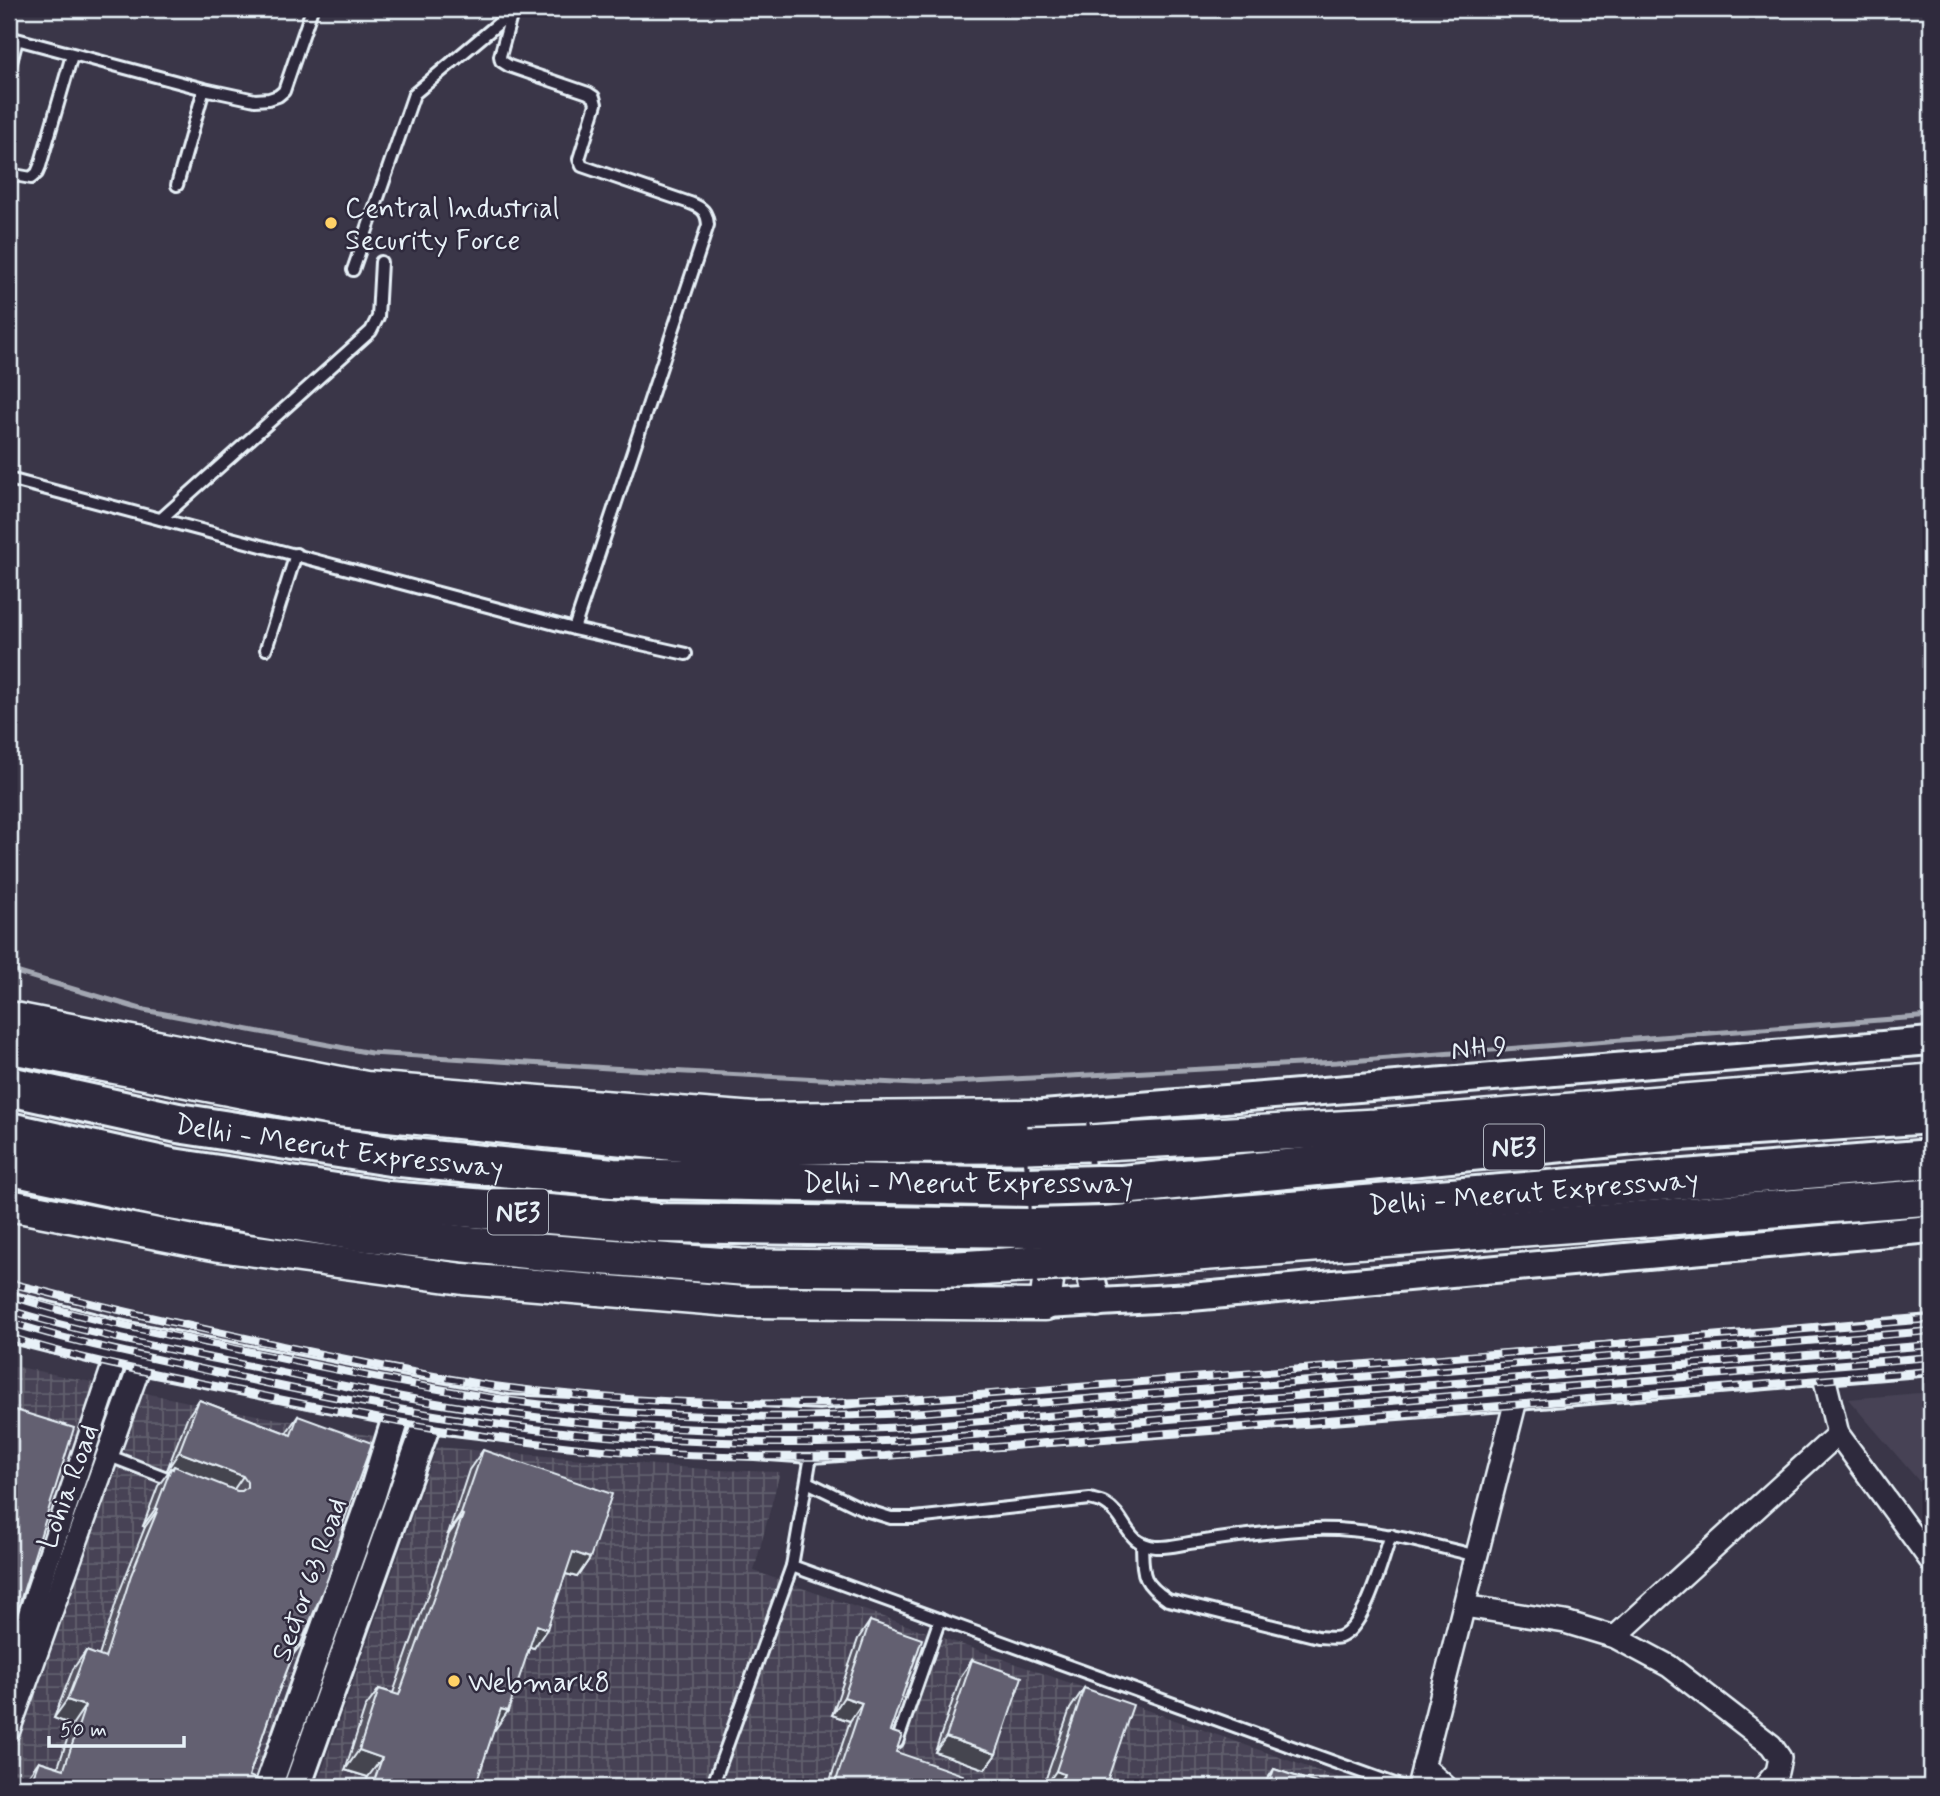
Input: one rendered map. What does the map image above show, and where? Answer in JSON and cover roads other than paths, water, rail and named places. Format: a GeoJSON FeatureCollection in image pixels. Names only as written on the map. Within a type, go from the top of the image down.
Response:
{"type":"FeatureCollection","features":[{"type":"Feature","properties":{"kind":"highway"},"geometry":{"type":"LineString","coordinates":[[9,1045],[334,1108],[708,1146],[1082,1127],[1375,1127],[1931,1082]]}},
{"type":"Feature","properties":{"kind":"highway","name":"Delhi - Meerut Expressway"},"geometry":{"type":"LineString","coordinates":[[9,1086],[178,1123],[390,1156],[613,1178],[1030,1187],[1122,1185],[1665,1132],[1931,1114]]}},
{"type":"Feature","properties":{"kind":"highway","name":"Delhi - Meerut Expressway"},"geometry":{"type":"LineString","coordinates":[[9,1132],[172,1168],[388,1201],[657,1223],[1035,1246],[1105,1243],[1931,1159]]}},
{"type":"Feature","properties":{"kind":"highway"},"geometry":{"type":"LineString","coordinates":[[9,1167],[174,1202],[354,1232],[540,1252],[741,1266],[959,1269],[1035,1246]]}},
{"type":"Feature","properties":{"kind":"highway"},"geometry":{"type":"LineString","coordinates":[[1105,1243],[1931,1197]]}},
{"type":"Feature","properties":{"kind":"main road"},"geometry":{"type":"LineString","coordinates":[[9,1017],[366,1087],[754,1118],[1029,1130],[1037,1134],[1048,1281],[1045,1305],[743,1302],[463,1279],[219,1246],[9,1205]]}},
{"type":"Feature","properties":{"kind":"street","name":"NH 9"},"geometry":{"type":"LineString","coordinates":[[1082,1127],[1931,1041]]}},
{"type":"Feature","properties":{"kind":"street"},"geometry":{"type":"LineString","coordinates":[[1082,1127],[1077,1132],[1092,1281],[1097,1303]]}},
{"type":"Feature","properties":{"kind":"street"},"geometry":{"type":"LineString","coordinates":[[1045,1305],[1191,1297],[1931,1229]]}},
{"type":"Feature","properties":{"kind":"street"},"geometry":{"type":"LineString","coordinates":[[9,1306],[132,1347]]}},
{"type":"Feature","properties":{"kind":"street"},"geometry":{"type":"LineString","coordinates":[[9,1328],[132,1347],[432,1407],[508,1409],[816,1436],[1517,1396],[1931,1361]]}},
{"type":"Feature","properties":{"kind":"street"},"geometry":{"type":"LineString","coordinates":[[816,1436],[1523,1365],[1931,1329]]}},
{"type":"Feature","properties":{"kind":"street"},"geometry":{"type":"LineString","coordinates":[[1815,1339],[1838,1434],[1930,1559]]}},
{"type":"Feature","properties":{"kind":"street","name":"Lohia Road"},"geometry":{"type":"LineString","coordinates":[[9,1730],[107,1455],[132,1347]]}},
{"type":"Feature","properties":{"kind":"street","name":"Lohia Road"},"geometry":{"type":"LineString","coordinates":[[9,1675],[132,1347]]}},
{"type":"Feature","properties":{"kind":"street"},"geometry":{"type":"LineString","coordinates":[[1418,1787],[1523,1365]]}},
{"type":"Feature","properties":{"kind":"street","name":"Sector 63 Road"},"geometry":{"type":"LineString","coordinates":[[268,1787],[372,1495],[402,1401]]}},
{"type":"Feature","properties":{"kind":"street"},"geometry":{"type":"LineString","coordinates":[[297,1787],[432,1407]]}},
{"type":"Feature","properties":{"kind":"street"},"geometry":{"type":"LineString","coordinates":[[1615,1637],[1838,1434]]}},
{"type":"Feature","properties":{"kind":"street"},"geometry":{"type":"LineString","coordinates":[[372,1495],[398,1504]]}},
{"type":"Feature","properties":{"kind":"street"},"geometry":{"type":"LineString","coordinates":[[1464,1606],[1565,1622],[1615,1637],[1669,1666],[1771,1745],[1780,1758],[1777,1772],[1765,1787]]}},
{"type":"Feature","properties":{"kind":"street"},"geometry":{"type":"LineString","coordinates":[[1423,1766],[1446,1787]]}},
{"type":"Feature","properties":{"kind":"lane"},"geometry":{"type":"LineString","coordinates":[[9,70],[13,38],[204,89],[255,100],[269,99],[284,91],[312,9]]}},
{"type":"Feature","properties":{"kind":"lane"},"geometry":{"type":"LineString","coordinates":[[353,270],[414,94],[512,11]]}},
{"type":"Feature","properties":{"kind":"lane"},"geometry":{"type":"LineString","coordinates":[[512,11],[501,61],[594,97],[596,104],[579,159],[582,166],[701,207],[707,214],[708,225],[574,629]]}},
{"type":"Feature","properties":{"kind":"lane"},"geometry":{"type":"LineString","coordinates":[[9,174],[30,178],[37,173],[72,55]]}},
{"type":"Feature","properties":{"kind":"lane"},"geometry":{"type":"LineString","coordinates":[[177,185],[204,89]]}},
{"type":"Feature","properties":{"kind":"lane"},"geometry":{"type":"LineString","coordinates":[[161,519],[372,331],[379,317],[381,262]]}},
{"type":"Feature","properties":{"kind":"lane"},"geometry":{"type":"LineString","coordinates":[[9,479],[574,629],[686,654]]}},
{"type":"Feature","properties":{"kind":"lane"},"geometry":{"type":"LineString","coordinates":[[266,649],[296,554]]}},
{"type":"Feature","properties":{"kind":"lane"},"geometry":{"type":"LineString","coordinates":[[712,1787],[792,1566],[816,1436]]}},
{"type":"Feature","properties":{"kind":"lane"},"geometry":{"type":"LineString","coordinates":[[107,1455],[191,1487]]}},
{"type":"Feature","properties":{"kind":"lane"},"geometry":{"type":"LineString","coordinates":[[807,1482],[865,1510],[891,1518],[915,1518],[1090,1499],[1105,1503],[1111,1508],[1129,1534],[1142,1544],[1159,1547],[1313,1530],[1350,1529],[1391,1535],[1477,1556]]}},
{"type":"Feature","properties":{"kind":"lane"},"geometry":{"type":"LineString","coordinates":[[1142,1544],[1143,1573],[1151,1588],[1168,1600],[1318,1637],[1340,1637],[1357,1623],[1368,1603],[1391,1535]]}},
{"type":"Feature","properties":{"kind":"lane"},"geometry":{"type":"LineString","coordinates":[[792,1566],[1403,1787]]}},
{"type":"Feature","properties":{"kind":"lane"},"geometry":{"type":"LineString","coordinates":[[897,1742],[940,1619]]}},
{"type":"Feature","properties":{"kind":"waterway"},"geometry":{"type":"LineString","coordinates":[[9,970],[144,1010],[371,1053],[915,1084],[1337,1062],[1931,1016]]}},
{"type":"Feature","properties":{"kind":"railway"},"geometry":{"type":"LineString","coordinates":[[9,1283],[189,1326],[443,1378],[551,1393],[724,1403],[896,1401],[1931,1319]]}},
{"type":"Feature","properties":{"kind":"railway"},"geometry":{"type":"LineString","coordinates":[[9,1295],[127,1326],[346,1372],[512,1401],[615,1411],[770,1417],[925,1412],[1931,1331]]}},
{"type":"Feature","properties":{"kind":"railway"},"geometry":{"type":"LineString","coordinates":[[9,1310],[153,1346],[443,1404],[560,1420],[709,1430],[907,1427],[1931,1345]]}},
{"type":"Feature","properties":{"kind":"railway"},"geometry":{"type":"LineString","coordinates":[[9,1322],[140,1356],[426,1414],[583,1434],[760,1443],[936,1438],[1931,1357]]}},
{"type":"Feature","properties":{"kind":"railway"},"geometry":{"type":"LineString","coordinates":[[9,1337],[124,1367],[337,1411],[435,1428],[582,1448],[727,1456],[885,1456],[1931,1371]]}},
{"type":"Feature","properties":{"kind":"place","name":"Central Industrial Security Force"},"geometry":{"type":"Point","coordinates":[331,223]}},
{"type":"Feature","properties":{"kind":"place","name":"Webmark8"},"geometry":{"type":"Point","coordinates":[454,1681]}}]}
